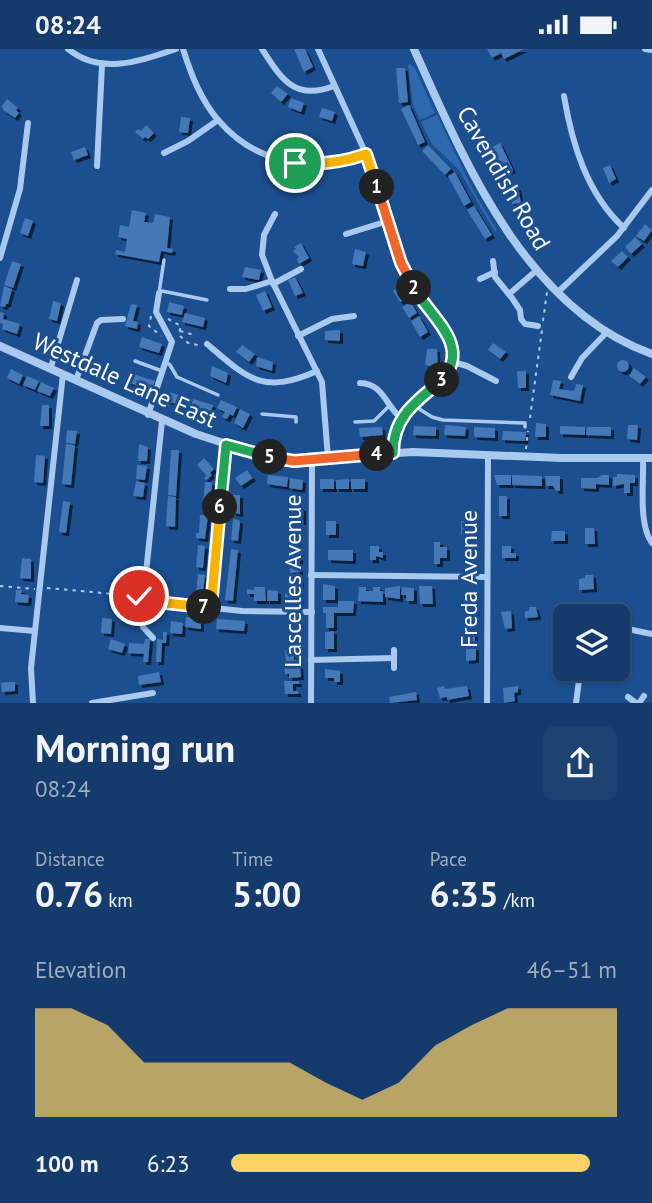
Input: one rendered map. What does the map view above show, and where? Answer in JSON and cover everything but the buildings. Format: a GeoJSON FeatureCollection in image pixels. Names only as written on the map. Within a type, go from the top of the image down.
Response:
{"type":"FeatureCollection","features":[{"type":"Feature","properties":{"kind":"street"},"geometry":{"type":"LineString","coordinates":[[68,49],[102,65],[121,65],[176,49]]}},
{"type":"Feature","properties":{"kind":"street"},"geometry":{"type":"LineString","coordinates":[[183,49],[200,92],[218,120],[247,144],[271,157],[295,163],[323,165],[366,154]]}},
{"type":"Feature","properties":{"kind":"street"},"geometry":{"type":"LineString","coordinates":[[262,49],[288,83],[303,91],[310,93],[334,86]]}},
{"type":"Feature","properties":{"kind":"street"},"geometry":{"type":"LineString","coordinates":[[318,49],[366,154],[401,263],[453,345],[450,371],[401,418],[393,439],[393,453]]}},
{"type":"Feature","properties":{"kind":"street","name":"Cavendish Road"},"geometry":{"type":"LineString","coordinates":[[414,49],[437,101],[480,183],[522,251],[557,293],[593,324],[652,354]]}},
{"type":"Feature","properties":{"kind":"street"},"geometry":{"type":"LineString","coordinates":[[645,49],[652,51]]}},
{"type":"Feature","properties":{"kind":"street"},"geometry":{"type":"LineString","coordinates":[[97,166],[102,65]]}},
{"type":"Feature","properties":{"kind":"street"},"geometry":{"type":"LineString","coordinates":[[564,96],[570,132],[580,160],[605,205],[624,228]]}},
{"type":"Feature","properties":{"kind":"street"},"geometry":{"type":"LineString","coordinates":[[164,153],[188,141],[218,120]]}},
{"type":"Feature","properties":{"kind":"street"},"geometry":{"type":"LineString","coordinates":[[0,258],[20,189],[28,123]]}},
{"type":"Feature","properties":{"kind":"street"},"geometry":{"type":"LineString","coordinates":[[557,293],[624,228],[652,190]]}},
{"type":"Feature","properties":{"kind":"street"},"geometry":{"type":"LineString","coordinates":[[275,214],[264,236],[262,255],[298,336],[317,371],[324,393],[328,458]]}},
{"type":"Feature","properties":{"kind":"street"},"geometry":{"type":"LineString","coordinates":[[346,235],[388,221]]}},
{"type":"Feature","properties":{"kind":"street"},"geometry":{"type":"LineString","coordinates":[[492,261],[495,277],[526,324],[538,326]]}},
{"type":"Feature","properties":{"kind":"street"},"geometry":{"type":"LineString","coordinates":[[230,289],[246,289],[273,283],[301,269]]}},
{"type":"Feature","properties":{"kind":"street"},"geometry":{"type":"LineString","coordinates":[[509,295],[537,270]]}},
{"type":"Feature","properties":{"kind":"street"},"geometry":{"type":"LineString","coordinates":[[480,279],[495,272]]}},
{"type":"Feature","properties":{"kind":"street"},"geometry":{"type":"LineString","coordinates":[[51,367],[77,280]]}},
{"type":"Feature","properties":{"kind":"street"},"geometry":{"type":"LineString","coordinates":[[148,415],[172,342],[156,312],[159,293]]}},
{"type":"Feature","properties":{"kind":"street"},"geometry":{"type":"LineString","coordinates":[[298,336],[332,320],[354,316]]}},
{"type":"Feature","properties":{"kind":"street"},"geometry":{"type":"LineString","coordinates":[[76,380],[97,323],[101,320],[123,319]]}},
{"type":"Feature","properties":{"kind":"street"},"geometry":{"type":"LineString","coordinates":[[571,377],[582,358],[607,332]]}},
{"type":"Feature","properties":{"kind":"street"},"geometry":{"type":"LineString","coordinates":[[207,345],[235,368],[260,381],[289,383],[317,371]]}},
{"type":"Feature","properties":{"kind":"street","name":"Westdale Lane East"},"geometry":{"type":"LineString","coordinates":[[0,346],[51,367],[162,421],[226,445],[285,460],[393,453],[648,458]]}},
{"type":"Feature","properties":{"kind":"street"},"geometry":{"type":"LineString","coordinates":[[453,362],[496,381]]}},
{"type":"Feature","properties":{"kind":"street"},"geometry":{"type":"LineString","coordinates":[[33,702],[31,669],[63,374]]}},
{"type":"Feature","properties":{"kind":"street"},"geometry":{"type":"LineString","coordinates":[[360,383],[377,388],[401,418]]}},
{"type":"Feature","properties":{"kind":"street"},"geometry":{"type":"LineString","coordinates":[[153,638],[141,623],[162,421]]}},
{"type":"Feature","properties":{"kind":"street"},"geometry":{"type":"LineString","coordinates":[[211,607],[226,445]]}},
{"type":"Feature","properties":{"kind":"street","name":"Freda Avenue"},"geometry":{"type":"LineString","coordinates":[[484,702],[488,456]]}},
{"type":"Feature","properties":{"kind":"street"},"geometry":{"type":"LineString","coordinates":[[648,458],[645,529],[652,543]]}},
{"type":"Feature","properties":{"kind":"street","name":"Lascelles Avenue"},"geometry":{"type":"LineString","coordinates":[[311,702],[312,459]]}},
{"type":"Feature","properties":{"kind":"street"},"geometry":{"type":"LineString","coordinates":[[311,575],[487,577]]}},
{"type":"Feature","properties":{"kind":"street"},"geometry":{"type":"LineString","coordinates":[[143,598],[147,601],[242,611],[312,612]]}},
{"type":"Feature","properties":{"kind":"street"},"geometry":{"type":"LineString","coordinates":[[0,628],[35,631]]}},
{"type":"Feature","properties":{"kind":"street"},"geometry":{"type":"LineString","coordinates":[[630,629],[652,633]]}},
{"type":"Feature","properties":{"kind":"street"},"geometry":{"type":"LineString","coordinates":[[311,660],[394,654],[394,668]]}},
{"type":"Feature","properties":{"kind":"street"},"geometry":{"type":"LineString","coordinates":[[576,702],[579,681]]}},
{"type":"Feature","properties":{"kind":"street"},"geometry":{"type":"LineString","coordinates":[[579,687],[588,688]]}},
{"type":"Feature","properties":{"kind":"street"},"geometry":{"type":"LineString","coordinates":[[92,702],[153,693]]}},
{"type":"Feature","properties":{"kind":"street"},"geometry":{"type":"LineString","coordinates":[[628,697],[640,700]]}},
{"type":"Feature","properties":{"kind":"lane"},"geometry":{"type":"LineString","coordinates":[[164,260],[159,293],[162,291],[207,300]]}},
{"type":"Feature","properties":{"kind":"lane"},"geometry":{"type":"LineString","coordinates":[[135,361],[163,371]]}},
{"type":"Feature","properties":{"kind":"lane"},"geometry":{"type":"LineString","coordinates":[[166,362],[177,377],[218,395]]}},
{"type":"Feature","properties":{"kind":"lane"},"geometry":{"type":"LineString","coordinates":[[355,422],[374,421],[390,405]]}},
{"type":"Feature","properties":{"kind":"lane"},"geometry":{"type":"LineString","coordinates":[[413,405],[432,417],[443,420],[525,423],[525,427]]}},
{"type":"Feature","properties":{"kind":"lane"},"geometry":{"type":"LineString","coordinates":[[262,414],[296,417],[296,422]]}},
{"type":"Feature","properties":{"kind":"path"},"geometry":{"type":"LineString","coordinates":[[530,419],[549,284]]}},
{"type":"Feature","properties":{"kind":"path"},"geometry":{"type":"LineString","coordinates":[[195,335],[179,332],[188,343],[207,345]]}},
{"type":"Feature","properties":{"kind":"path"},"geometry":{"type":"LineString","coordinates":[[156,405],[166,408],[166,405],[186,412]]}},
{"type":"Feature","properties":{"kind":"path"},"geometry":{"type":"LineString","coordinates":[[526,449],[528,433]]}},
{"type":"Feature","properties":{"kind":"path"},"geometry":{"type":"LineString","coordinates":[[0,586],[143,598]]}},
{"type":"Feature","properties":{"kind":"shaded area"},"geometry":{"type":"Polygon","coordinates":[[[410,64],[415,68],[435,113],[420,120],[413,105],[410,64]]]}},
{"type":"Feature","properties":{"kind":"shaded area"},"geometry":{"type":"Polygon","coordinates":[[[437,115],[473,190],[497,230],[495,232],[459,170],[432,144],[421,122],[437,115]]]}},
{"type":"Feature","properties":{"kind":"route"},"geometry":{"type":"LineString","coordinates":[[139,596],[147,601],[211,607],[226,445],[276,459],[294,461],[393,453],[395,430],[401,418],[450,371],[454,355],[453,345],[416,292],[401,263],[366,154],[323,165],[295,163]]}}]}
